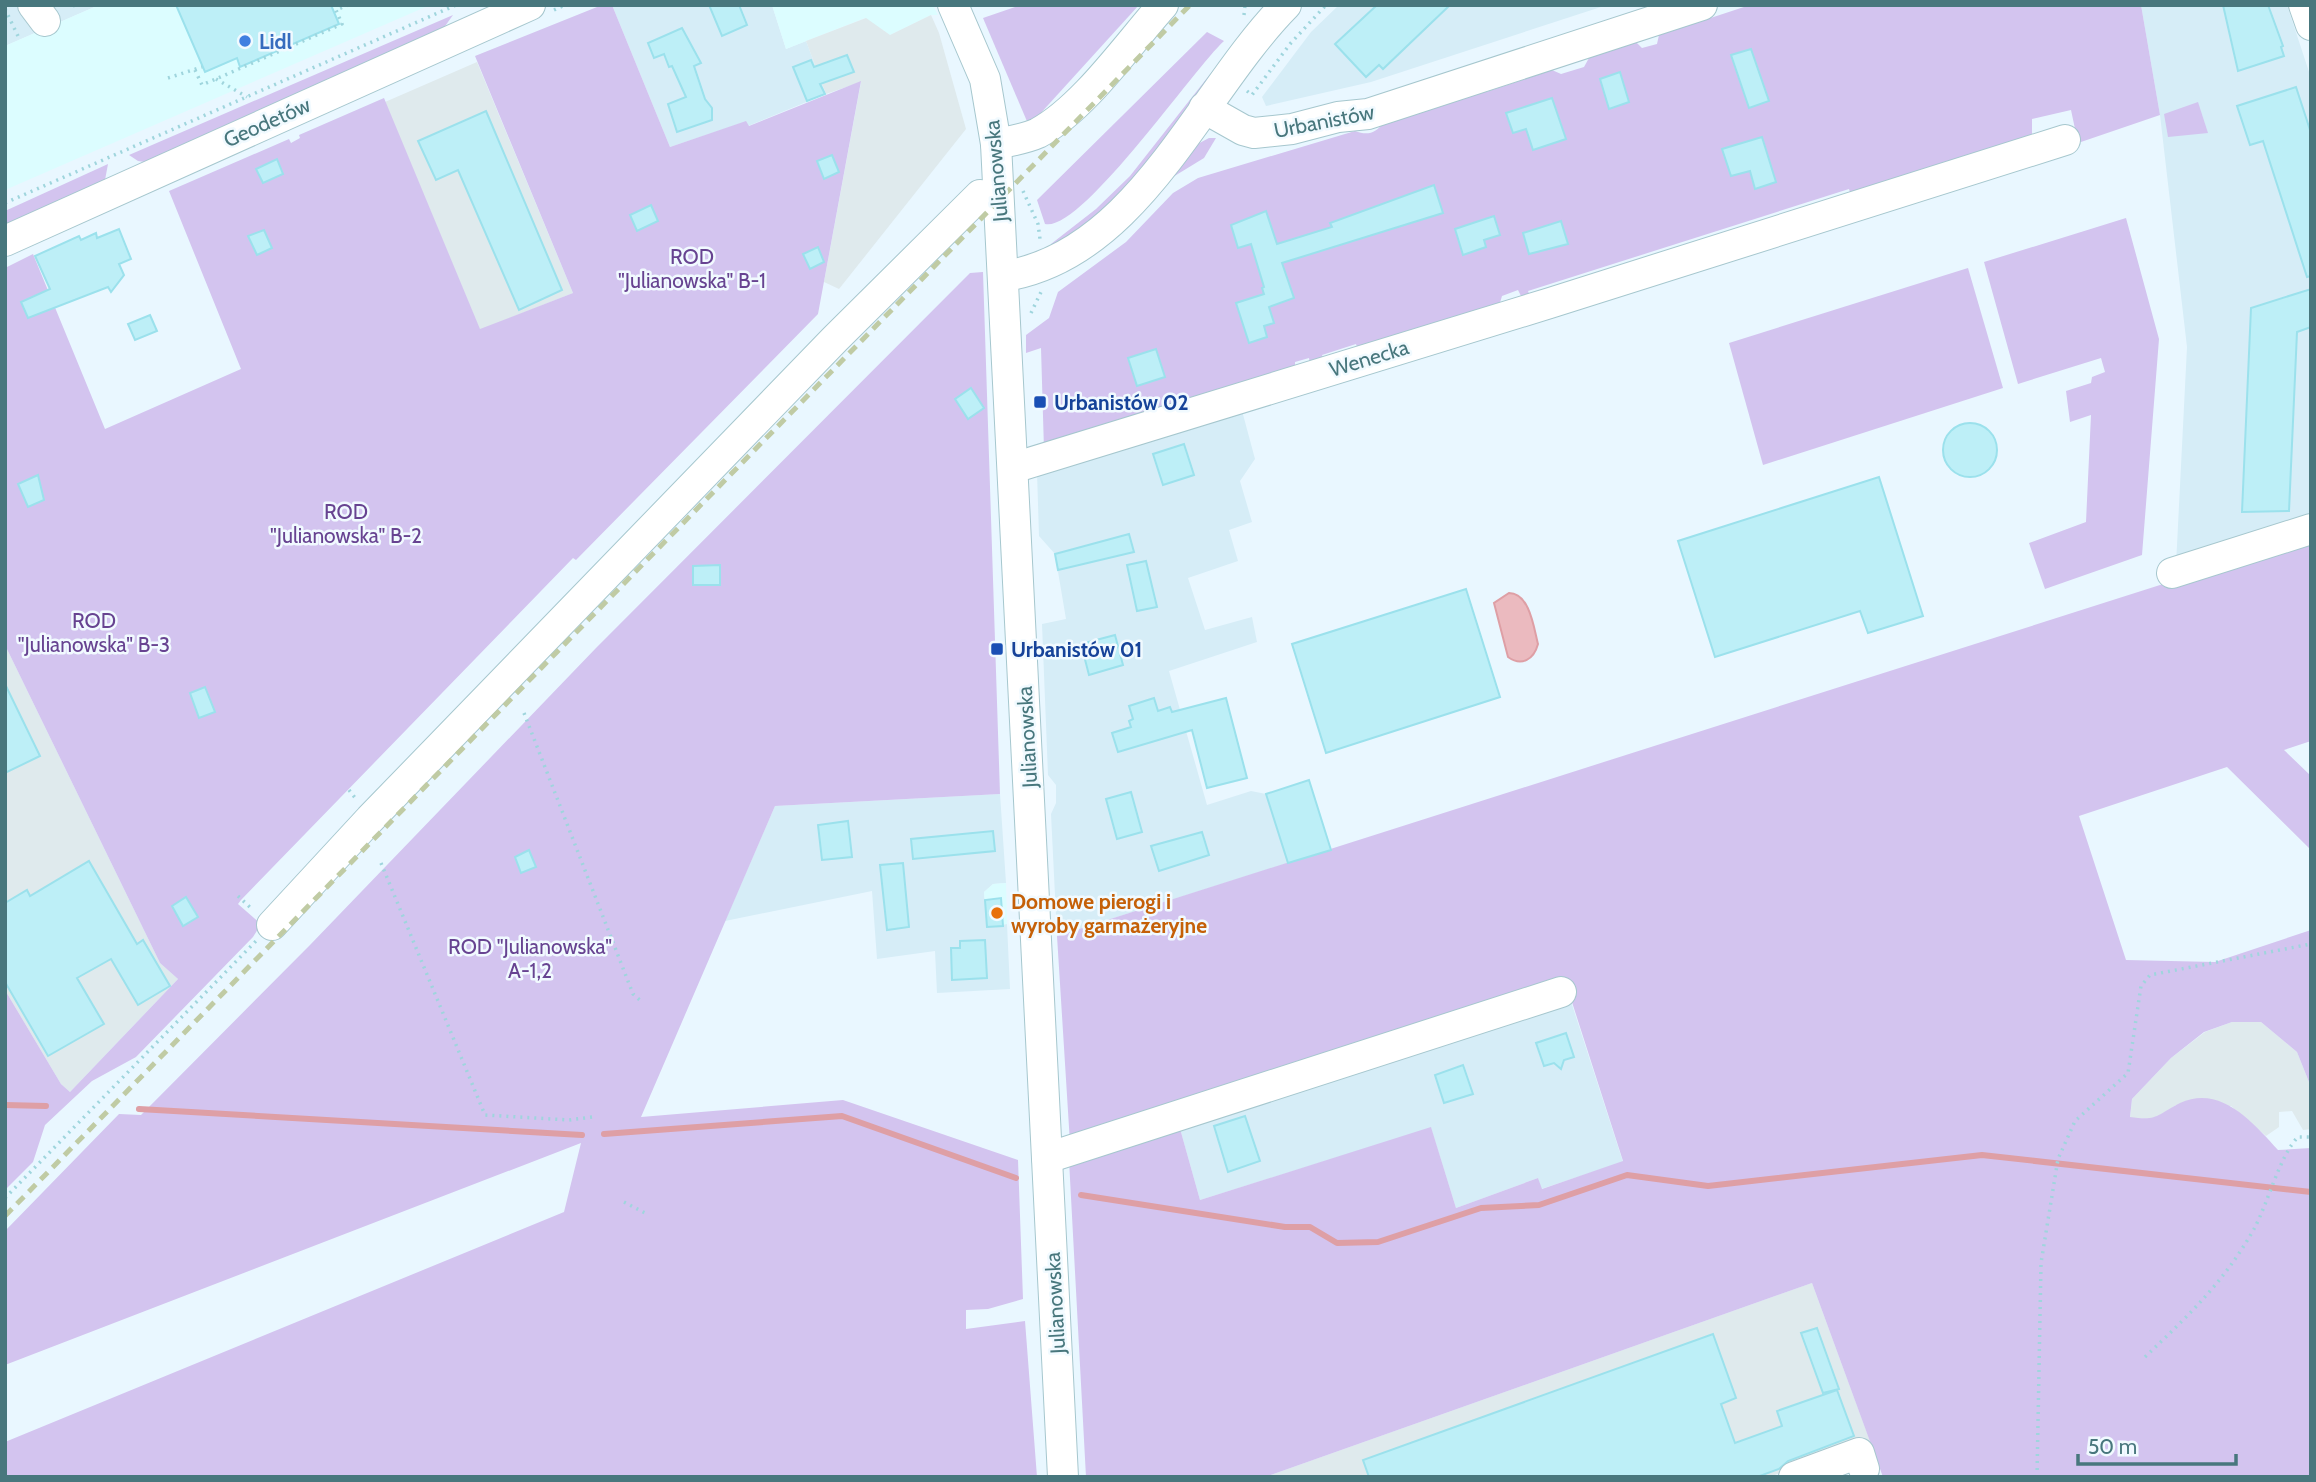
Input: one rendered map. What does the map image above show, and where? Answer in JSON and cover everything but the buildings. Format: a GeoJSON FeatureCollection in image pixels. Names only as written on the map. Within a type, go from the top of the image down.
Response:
{"type":"FeatureCollection","features":[{"type":"Feature","properties":{"kind":"street","name":"Geodetów"},"geometry":{"type":"LineString","coordinates":[[5,241],[530,5]]}},
{"type":"Feature","properties":{"kind":"street","name":"Julianowska"},"geometry":{"type":"LineString","coordinates":[[953,5],[985,79],[996,144],[1005,276],[1063,1477]]}},
{"type":"Feature","properties":{"kind":"street"},"geometry":{"type":"LineString","coordinates":[[996,144],[1026,137],[1048,127],[1083,96],[1163,5]]}},
{"type":"Feature","properties":{"kind":"street"},"geometry":{"type":"LineString","coordinates":[[1005,276],[1027,273],[1057,261],[1097,233],[1151,181],[1254,39],[1286,5]]}},
{"type":"Feature","properties":{"kind":"street","name":"Urbanistów"},"geometry":{"type":"LineString","coordinates":[[1204,108],[1254,133],[1292,129],[1338,117],[1368,114],[1702,5]]}},
{"type":"Feature","properties":{"kind":"street"},"geometry":{"type":"LineString","coordinates":[[2304,5],[2311,25]]}},
{"type":"Feature","properties":{"kind":"street","name":"Wenecka"},"geometry":{"type":"LineString","coordinates":[[1013,468],[1724,249],[2065,140]]}},
{"type":"Feature","properties":{"kind":"street"},"geometry":{"type":"LineString","coordinates":[[272,925],[370,819],[835,339],[980,195]]}},
{"type":"Feature","properties":{"kind":"street"},"geometry":{"type":"LineString","coordinates":[[2172,573],[2311,529]]}},
{"type":"Feature","properties":{"kind":"street"},"geometry":{"type":"LineString","coordinates":[[1047,1158],[1561,992]]}},
{"type":"Feature","properties":{"kind":"street"},"geometry":{"type":"LineString","coordinates":[[1794,1477],[1859,1454],[1864,1469]]}},
{"type":"Feature","properties":{"kind":"path"},"geometry":{"type":"LineString","coordinates":[[195,70],[202,85],[342,24],[336,10],[348,5]]}},
{"type":"Feature","properties":{"kind":"path"},"geometry":{"type":"LineString","coordinates":[[5,204],[456,5]]}},
{"type":"Feature","properties":{"kind":"path"},"geometry":{"type":"LineString","coordinates":[[1244,89],[1252,95],[1290,44],[1326,5]]}},
{"type":"Feature","properties":{"kind":"path"},"geometry":{"type":"LineString","coordinates":[[5,9],[18,36]]}},
{"type":"Feature","properties":{"kind":"path"},"geometry":{"type":"LineString","coordinates":[[168,78],[202,67]]}},
{"type":"Feature","properties":{"kind":"path"},"geometry":{"type":"LineString","coordinates":[[216,79],[247,97]]}},
{"type":"Feature","properties":{"kind":"path"},"geometry":{"type":"LineString","coordinates":[[1040,242],[1051,235]]}},
{"type":"Feature","properties":{"kind":"path"},"geometry":{"type":"LineString","coordinates":[[1028,315],[1039,302],[1041,286]]}},
{"type":"Feature","properties":{"kind":"path"},"geometry":{"type":"LineString","coordinates":[[524,713],[633,994],[642,1002]]}},
{"type":"Feature","properties":{"kind":"path"},"geometry":{"type":"LineString","coordinates":[[381,863],[485,1115],[569,1120],[592,1117]]}},
{"type":"Feature","properties":{"kind":"path"},"geometry":{"type":"LineString","coordinates":[[5,1198],[272,925]]}},
{"type":"Feature","properties":{"kind":"path"},"geometry":{"type":"LineString","coordinates":[[2037,1477],[2041,1263],[2058,1158],[2075,1121],[2128,1073],[2141,986],[2150,975],[2311,944]]}},
{"type":"Feature","properties":{"kind":"path"},"geometry":{"type":"LineString","coordinates":[[2145,1357],[2209,1296],[2253,1231],[2271,1195],[2290,1146],[2298,1137],[2311,1137]]}},
{"type":"Feature","properties":{"kind":"path"},"geometry":{"type":"LineString","coordinates":[[624,1202],[645,1213]]}},
{"type":"Feature","properties":{"kind":"shaded area"},"geometry":{"type":"Polygon","coordinates":[[[5,5],[99,5],[5,46],[5,5]]]}},
{"type":"Feature","properties":{"kind":"shaded area"},"geometry":{"type":"Polygon","coordinates":[[[99,5],[430,5],[5,190],[5,46],[99,5]]]}},
{"type":"Feature","properties":{"kind":"shaded area"},"geometry":{"type":"Polygon","coordinates":[[[612,5],[772,5],[786,49],[806,41],[826,94],[748,126],[745,122],[670,147],[612,5]]]}},
{"type":"Feature","properties":{"kind":"shaded area"},"geometry":{"type":"Polygon","coordinates":[[[772,5],[933,5],[938,15],[931,15],[890,35],[865,18],[786,49],[772,5]]]}},
{"type":"Feature","properties":{"kind":"shaded area"},"geometry":{"type":"Polygon","coordinates":[[[1339,5],[1607,5],[1371,82],[1266,106],[1262,97],[1311,32],[1339,5]]]}},
{"type":"Feature","properties":{"kind":"shaded area"},"geometry":{"type":"Polygon","coordinates":[[[2141,5],[2287,5],[2311,78],[2311,521],[2176,565],[2187,347],[2160,115],[2141,5]]]}},
{"type":"Feature","properties":{"kind":"shaded area"},"geometry":{"type":"Polygon","coordinates":[[[931,15],[939,33],[966,129],[839,289],[824,282],[861,82],[826,94],[806,41],[866,18],[890,35],[931,15]]]}},
{"type":"Feature","properties":{"kind":"shaded area"},"geometry":{"type":"Polygon","coordinates":[[[477,62],[573,293],[480,330],[385,102],[477,62]]]}},
{"type":"Feature","properties":{"kind":"shaded area"},"geometry":{"type":"Polygon","coordinates":[[[1241,407],[1255,459],[1240,481],[1252,522],[1229,530],[1238,561],[1188,578],[1205,630],[1252,617],[1257,642],[1169,671],[1207,805],[1251,791],[1266,794],[1288,863],[1057,936],[1051,814],[1056,803],[1056,785],[1048,775],[1042,624],[1066,619],[1055,554],[1039,536],[1037,472],[1241,407]]]}},
{"type":"Feature","properties":{"kind":"shaded area"},"geometry":{"type":"Polygon","coordinates":[[[1509,593],[1522,599],[1526,605],[1538,644],[1534,654],[1523,661],[1508,657],[1494,603],[1509,593]]]}},
{"type":"Feature","properties":{"kind":"shaded area"},"geometry":{"type":"Polygon","coordinates":[[[5,645],[160,963],[178,979],[70,1092],[61,1084],[5,990],[5,645]]]}},
{"type":"Feature","properties":{"kind":"shaded area"},"geometry":{"type":"Polygon","coordinates":[[[1000,794],[1006,883],[993,884],[984,892],[987,927],[1007,924],[1010,989],[937,993],[935,951],[877,959],[872,891],[725,921],[775,806],[1000,794]]]}},
{"type":"Feature","properties":{"kind":"shaded area"},"geometry":{"type":"Polygon","coordinates":[[[1006,883],[1007,924],[987,927],[984,892],[993,884],[1006,883]]]}},
{"type":"Feature","properties":{"kind":"shaded area"},"geometry":{"type":"Polygon","coordinates":[[[1565,983],[1623,1162],[1541,1189],[1538,1178],[1456,1208],[1431,1128],[1200,1200],[1179,1125],[1565,983]]]}},
{"type":"Feature","properties":{"kind":"shaded area"},"geometry":{"type":"Polygon","coordinates":[[[2232,1022],[2261,1022],[2297,1052],[2311,1087],[2311,1129],[2303,1130],[2292,1111],[2279,1112],[2279,1127],[2266,1136],[2231,1106],[2176,1105],[2156,1119],[2130,1118],[2132,1099],[2171,1058],[2205,1032],[2232,1022]]]}},
{"type":"Feature","properties":{"kind":"shaded area"},"geometry":{"type":"Polygon","coordinates":[[[1812,1283],[1870,1441],[1769,1477],[1265,1477],[1812,1283]]]}},
{"type":"Feature","properties":{"kind":"green space"},"geometry":{"type":"Polygon","coordinates":[[[602,5],[612,5],[670,147],[746,121],[749,126],[861,81],[818,314],[576,560],[573,558],[241,900],[238,904],[261,924],[253,937],[136,1057],[92,1081],[45,1125],[33,1162],[5,1190],[5,990],[61,1084],[70,1092],[178,979],[160,963],[5,645],[5,268],[33,254],[105,429],[241,369],[169,191],[289,139],[291,143],[300,138],[299,135],[384,98],[480,329],[573,293],[475,56],[602,5]]]}},
{"type":"Feature","properties":{"kind":"green space"},"geometry":{"type":"Polygon","coordinates":[[[1021,5],[1139,5],[1029,126],[983,18],[1021,5]]]}},
{"type":"Feature","properties":{"kind":"green space"},"geometry":{"type":"Polygon","coordinates":[[[1750,5],[2141,5],[2160,115],[2078,143],[2071,110],[2032,119],[2032,140],[1853,203],[1849,189],[1528,291],[1530,296],[1522,298],[1518,290],[1502,296],[1499,306],[1358,350],[1356,344],[1322,355],[1324,361],[1310,365],[1309,358],[1295,362],[1295,370],[1044,450],[1041,348],[1026,353],[1026,335],[1049,318],[1058,292],[1126,242],[1173,193],[1198,178],[1355,131],[1371,132],[1384,122],[1482,90],[1486,92],[1552,70],[1561,74],[1584,67],[1589,58],[1636,42],[1642,48],[1657,44],[1659,35],[1750,5]]]}},
{"type":"Feature","properties":{"kind":"green space"},"geometry":{"type":"Polygon","coordinates":[[[453,15],[443,29],[151,163],[138,161],[129,155],[453,15]]]}},
{"type":"Feature","properties":{"kind":"green space"},"geometry":{"type":"Polygon","coordinates":[[[1207,32],[1224,41],[1137,146],[1084,203],[1062,220],[1045,224],[1037,200],[1207,32]]]}},
{"type":"Feature","properties":{"kind":"green space"},"geometry":{"type":"Polygon","coordinates":[[[1211,73],[1178,123],[1141,169],[1100,211],[1053,249],[1051,244],[1096,209],[1130,176],[1211,73]]]}},
{"type":"Feature","properties":{"kind":"green space"},"geometry":{"type":"Polygon","coordinates":[[[2198,102],[2208,133],[2168,137],[2164,114],[2198,102]]]}},
{"type":"Feature","properties":{"kind":"green space"},"geometry":{"type":"Polygon","coordinates":[[[1209,138],[1216,138],[1204,158],[1168,180],[1194,146],[1209,138]]]}},
{"type":"Feature","properties":{"kind":"green space"},"geometry":{"type":"Polygon","coordinates":[[[108,164],[105,180],[5,229],[5,211],[108,164]]]}},
{"type":"Feature","properties":{"kind":"green space"},"geometry":{"type":"Polygon","coordinates":[[[2126,218],[2159,339],[2142,555],[2045,589],[2029,543],[2086,522],[2091,415],[2070,422],[2066,391],[2091,383],[2092,377],[2105,372],[2101,358],[2018,384],[1984,262],[2126,218]]]}},
{"type":"Feature","properties":{"kind":"green space"},"geometry":{"type":"Polygon","coordinates":[[[1968,268],[2003,388],[1763,465],[1729,343],[1968,268]]]}},
{"type":"Feature","properties":{"kind":"green space","name":"ROD \"Julianowska\" A-1,2"},"geometry":{"type":"Polygon","coordinates":[[[983,272],[1000,794],[775,806],[641,1117],[843,1100],[1018,1160],[1023,1299],[988,1309],[966,1310],[966,1329],[1025,1321],[1037,1477],[5,1477],[5,1442],[564,1212],[581,1143],[5,1365],[5,1231],[119,1114],[141,1115],[310,945],[596,648],[970,273],[983,272]]]}},
{"type":"Feature","properties":{"kind":"green space"},"geometry":{"type":"Polygon","coordinates":[[[2311,537],[2311,741],[2284,750],[2311,776],[2311,850],[2227,767],[2079,816],[2126,960],[2215,962],[2311,930],[2311,1087],[2297,1052],[2261,1022],[2232,1022],[2204,1032],[2171,1058],[2132,1099],[2130,1117],[2152,1117],[2195,1098],[2209,1098],[2222,1102],[2247,1118],[2278,1150],[2311,1148],[2311,1477],[1883,1477],[1812,1283],[1265,1477],[1086,1477],[1069,1160],[1179,1125],[1200,1200],[1431,1127],[1456,1208],[1538,1178],[1542,1189],[1623,1161],[1571,999],[1070,1143],[1057,936],[2311,537]]]}},
{"type":"Feature","properties":{"kind":"waterway"},"geometry":{"type":"LineString","coordinates":[[5,1105],[46,1106]]}},
{"type":"Feature","properties":{"kind":"waterway"},"geometry":{"type":"LineString","coordinates":[[139,1109],[582,1135]]}},
{"type":"Feature","properties":{"kind":"waterway"},"geometry":{"type":"LineString","coordinates":[[604,1134],[842,1116],[1016,1178]]}},
{"type":"Feature","properties":{"kind":"waterway"},"geometry":{"type":"LineString","coordinates":[[1081,1195],[1285,1227],[1310,1227],[1337,1243],[1378,1242],[1481,1208],[1539,1205],[1627,1175],[1708,1186],[1982,1155],[2311,1192]]}},
{"type":"Feature","properties":{"kind":"railway"},"geometry":{"type":"LineString","coordinates":[[5,1216],[1190,5]]}},
{"type":"Feature","properties":{"kind":"place","name":"Lidl"},"geometry":{"type":"Point","coordinates":[245,41]}},
{"type":"Feature","properties":{"kind":"place","name":"Urbanistów 02"},"geometry":{"type":"Point","coordinates":[1040,402]}},
{"type":"Feature","properties":{"kind":"place","name":"Urbanistów 01"},"geometry":{"type":"Point","coordinates":[997,649]}},
{"type":"Feature","properties":{"kind":"place","name":"Domowe pierogi i wyroby garmażeryjne"},"geometry":{"type":"Point","coordinates":[997,913]}},
{"type":"Feature","properties":{"kind":"park label","name":"ROD \"Julianowska\" B-1"},"geometry":{"type":"Point","coordinates":[692,268]}},
{"type":"Feature","properties":{"kind":"park label","name":"ROD \"Julianowska\" B-2"},"geometry":{"type":"Point","coordinates":[346,523]}},
{"type":"Feature","properties":{"kind":"park label","name":"ROD \"Julianowska\" B-3"},"geometry":{"type":"Point","coordinates":[94,632]}}]}
